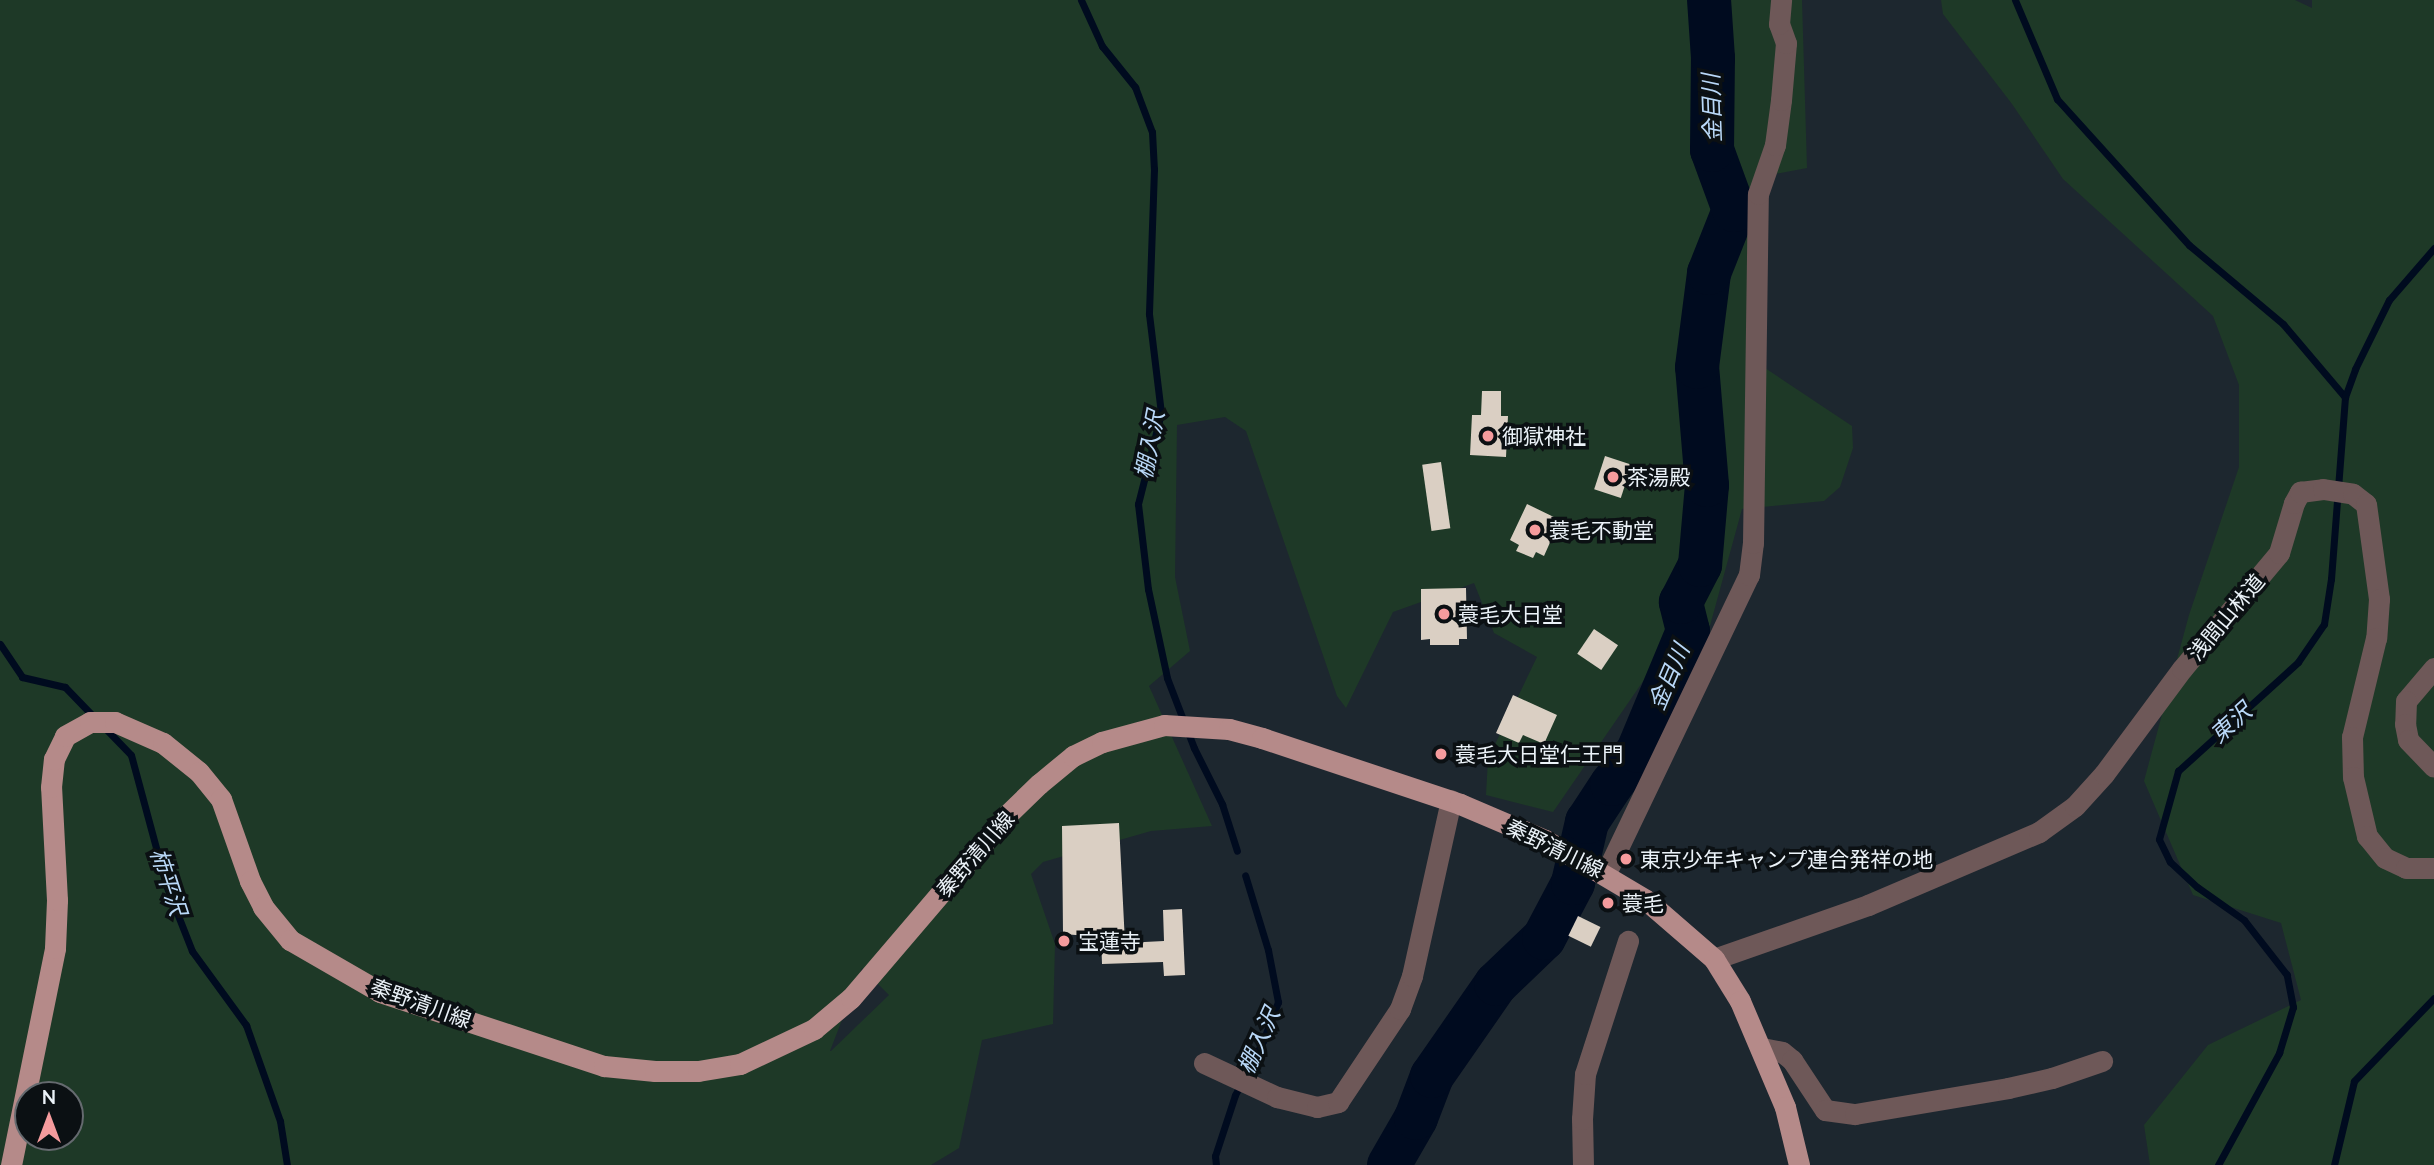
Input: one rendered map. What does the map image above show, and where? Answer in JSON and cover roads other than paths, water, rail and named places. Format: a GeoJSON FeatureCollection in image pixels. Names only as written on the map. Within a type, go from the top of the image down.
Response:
{"type":"FeatureCollection","features":[{"type":"Feature","properties":{"kind":"main road","name":"秦野清川線"},"geometry":{"type":"LineString","coordinates":[[11,1165],[55,948],[57,900],[51,787],[54,759],[65,736],[76,727],[90,722],[115,722],[163,743],[199,772],[221,799],[250,881],[263,907],[290,940],[380,992],[604,1066],[655,1071],[698,1070],[740,1064],[814,1029],[850,998],[1008,814],[1038,783],[1073,756],[1102,742],[1164,725],[1199,726],[1262,738],[1451,800],[1545,840],[1598,869],[1646,900],[1714,959],[1740,1001],[1785,1107],[1800,1165]]}},
{"type":"Feature","properties":{"kind":"street"},"geometry":{"type":"LineString","coordinates":[[1598,869],[1749,575],[1754,530],[1758,194],[1775,145],[1781,100],[1786,43],[1779,24],[1781,0]]}},
{"type":"Feature","properties":{"kind":"street","name":"浅間山林道"},"geometry":{"type":"LineString","coordinates":[[1714,959],[1868,905],[2039,832],[2075,806],[2104,774],[2182,669],[2279,554],[2294,503],[2300,492],[2323,489],[2353,494],[2366,504],[2379,599],[2376,638],[2352,737],[2353,777],[2367,836],[2385,858],[2406,868],[2434,868]]}},
{"type":"Feature","properties":{"kind":"street"},"geometry":{"type":"LineString","coordinates":[[2434,667],[2406,701],[2405,724],[2408,740],[2434,767]]}},
{"type":"Feature","properties":{"kind":"street"},"geometry":{"type":"LineString","coordinates":[[1204,1063],[1277,1097],[1317,1107],[1338,1102],[1400,1009],[1412,976],[1451,800]]}},
{"type":"Feature","properties":{"kind":"street"},"geometry":{"type":"LineString","coordinates":[[1584,1165],[1582,1119],[1585,1074],[1628,941]]}},
{"type":"Feature","properties":{"kind":"street"},"geometry":{"type":"LineString","coordinates":[[1762,1048],[1782,1052],[1792,1060],[1825,1110],[1855,1114],[2008,1088],[2052,1078],[2102,1061]]}},
{"type":"Feature","properties":{"kind":"waterway","name":"棚入沢"},"geometry":{"type":"LineString","coordinates":[[1081,0],[1102,46],[1135,87],[1152,132],[1154,169],[1149,314],[1161,413],[1138,504],[1148,589],[1167,678],[1194,748],[1222,804],[1237,851]]}},
{"type":"Feature","properties":{"kind":"waterway","name":"金目川"},"geometry":{"type":"LineString","coordinates":[[1389,1165],[1416,1118],[1432,1076],[1496,984],[1544,938],[1573,883],[1587,822],[1638,751],[1688,631],[1681,602],[1700,565],[1707,485],[1697,367],[1709,273],[1734,210],[1712,150],[1713,58],[1709,0]]}},
{"type":"Feature","properties":{"kind":"waterway"},"geometry":{"type":"LineString","coordinates":[[2015,0],[2057,99],[2189,245],[2283,324],[2345,397]]}},
{"type":"Feature","properties":{"kind":"waterway","name":"東沢"},"geometry":{"type":"LineString","coordinates":[[2218,1165],[2279,1053],[2293,1007],[2287,975],[2244,920],[2197,887],[2170,862],[2159,839],[2178,771],[2298,662],[2324,624],[2331,579],[2345,397],[2355,369],[2389,300],[2434,248]]}},
{"type":"Feature","properties":{"kind":"waterway","name":"柿平沢"},"geometry":{"type":"LineString","coordinates":[[0,644],[22,677],[65,687],[94,717]]}},
{"type":"Feature","properties":{"kind":"waterway","name":"柿平沢"},"geometry":{"type":"LineString","coordinates":[[105,728],[131,755],[166,885],[192,951],[246,1025],[280,1121],[287,1165]]}},
{"type":"Feature","properties":{"kind":"waterway","name":"棚入沢"},"geometry":{"type":"LineString","coordinates":[[1216,1165],[1215,1156],[1235,1095],[1263,1041],[1278,1002],[1268,950],[1245,875]]}},
{"type":"Feature","properties":{"kind":"waterway"},"geometry":{"type":"LineString","coordinates":[[2334,1165],[2354,1081],[2434,998]]}},
{"type":"Feature","properties":{"kind":"place","name":"御獄神社"},"geometry":{"type":"Point","coordinates":[1488,436]}},
{"type":"Feature","properties":{"kind":"place","name":"茶湯殿"},"geometry":{"type":"Point","coordinates":[1613,477]}},
{"type":"Feature","properties":{"kind":"place","name":"蓑毛不動堂"},"geometry":{"type":"Point","coordinates":[1535,530]}},
{"type":"Feature","properties":{"kind":"place","name":"蓑毛大日堂"},"geometry":{"type":"Point","coordinates":[1444,614]}},
{"type":"Feature","properties":{"kind":"place","name":"蓑毛大日堂仁王門"},"geometry":{"type":"Point","coordinates":[1441,754]}},
{"type":"Feature","properties":{"kind":"place","name":"東京少年キャンプ連合発祥の地"},"geometry":{"type":"Point","coordinates":[1626,859]}},
{"type":"Feature","properties":{"kind":"place","name":"蓑毛"},"geometry":{"type":"Point","coordinates":[1608,903]}},
{"type":"Feature","properties":{"kind":"place","name":"宝蓮寺"},"geometry":{"type":"Point","coordinates":[1064,941]}}]}
